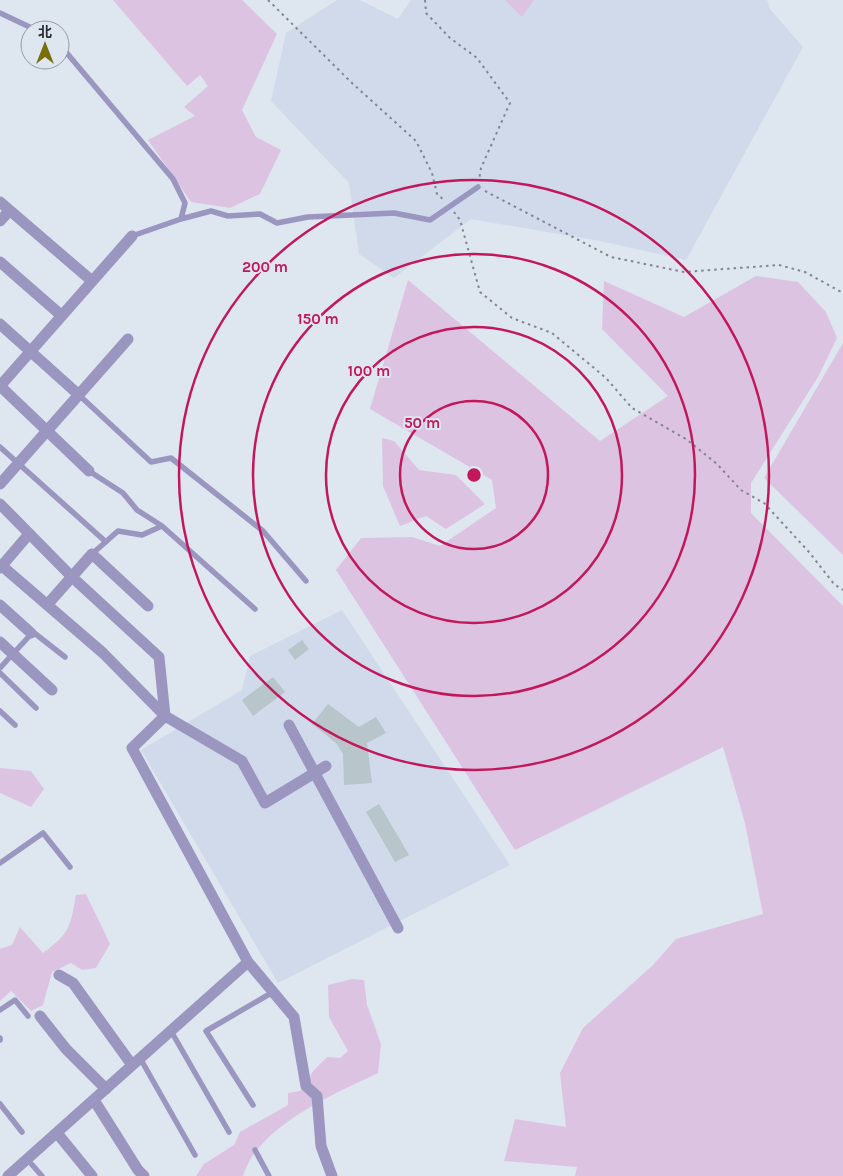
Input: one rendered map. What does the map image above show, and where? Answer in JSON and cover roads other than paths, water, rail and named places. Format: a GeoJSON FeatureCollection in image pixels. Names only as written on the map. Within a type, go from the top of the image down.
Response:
{"type":"FeatureCollection","features":[{"type":"Feature","properties":{"kind":"street"},"geometry":{"type":"LineString","coordinates":[[0,202],[92,281]]}},
{"type":"Feature","properties":{"kind":"street"},"geometry":{"type":"LineString","coordinates":[[0,221],[9,210]]}},
{"type":"Feature","properties":{"kind":"street"},"geometry":{"type":"LineString","coordinates":[[89,471],[0,386],[132,236]]}},
{"type":"Feature","properties":{"kind":"street"},"geometry":{"type":"LineString","coordinates":[[0,262],[62,316]]}},
{"type":"Feature","properties":{"kind":"street"},"geometry":{"type":"LineString","coordinates":[[0,324],[79,395]]}},
{"type":"Feature","properties":{"kind":"street"},"geometry":{"type":"LineString","coordinates":[[0,484],[128,339]]}},
{"type":"Feature","properties":{"kind":"street"},"geometry":{"type":"LineString","coordinates":[[0,504],[72,577],[159,657],[165,716]]}},
{"type":"Feature","properties":{"kind":"street"},"geometry":{"type":"LineString","coordinates":[[30,534],[1,567],[103,653],[165,716],[242,761],[265,803],[326,766]]}},
{"type":"Feature","properties":{"kind":"street"},"geometry":{"type":"LineString","coordinates":[[47,605],[92,554],[148,606]]}},
{"type":"Feature","properties":{"kind":"street"},"geometry":{"type":"LineString","coordinates":[[0,605],[31,633]]}},
{"type":"Feature","properties":{"kind":"street"},"geometry":{"type":"LineString","coordinates":[[0,642],[52,690]]}},
{"type":"Feature","properties":{"kind":"street"},"geometry":{"type":"LineString","coordinates":[[165,716],[132,748],[248,962],[294,1017],[306,1086],[317,1096],[321,1146],[332,1176]]}},
{"type":"Feature","properties":{"kind":"street"},"geometry":{"type":"LineString","coordinates":[[289,725],[398,928]]}},
{"type":"Feature","properties":{"kind":"street"},"geometry":{"type":"LineString","coordinates":[[8,1176],[248,962]]}},
{"type":"Feature","properties":{"kind":"street"},"geometry":{"type":"LineString","coordinates":[[60,975],[73,983],[136,1062]]}},
{"type":"Feature","properties":{"kind":"street"},"geometry":{"type":"LineString","coordinates":[[34,1016],[106,1089]]}},
{"type":"Feature","properties":{"kind":"street"},"geometry":{"type":"LineString","coordinates":[[94,1100],[138,1170],[144,1176]]}},
{"type":"Feature","properties":{"kind":"street"},"geometry":{"type":"LineString","coordinates":[[57,1133],[92,1176]]}},
{"type":"Feature","properties":{"kind":"lane"},"geometry":{"type":"LineString","coordinates":[[0,13],[20,22]]}},
{"type":"Feature","properties":{"kind":"lane"},"geometry":{"type":"LineString","coordinates":[[70,57],[172,179],[185,204],[181,219]]}},
{"type":"Feature","properties":{"kind":"lane"},"geometry":{"type":"LineString","coordinates":[[132,236],[211,211],[228,216],[260,214],[277,223],[308,217],[394,212],[430,220],[478,187]]}},
{"type":"Feature","properties":{"kind":"lane"},"geometry":{"type":"LineString","coordinates":[[79,395],[151,462],[171,458],[262,531],[306,581]]}},
{"type":"Feature","properties":{"kind":"lane"},"geometry":{"type":"LineString","coordinates":[[0,447],[106,542]]}},
{"type":"Feature","properties":{"kind":"lane"},"geometry":{"type":"LineString","coordinates":[[89,471],[123,493],[137,510],[162,526],[255,609]]}},
{"type":"Feature","properties":{"kind":"lane"},"geometry":{"type":"LineString","coordinates":[[92,554],[118,530],[142,535],[162,526]]}},
{"type":"Feature","properties":{"kind":"lane"},"geometry":{"type":"LineString","coordinates":[[0,668],[33,632],[65,657]]}},
{"type":"Feature","properties":{"kind":"lane"},"geometry":{"type":"LineString","coordinates":[[0,673],[36,708]]}},
{"type":"Feature","properties":{"kind":"lane"},"geometry":{"type":"LineString","coordinates":[[0,711],[15,726]]}},
{"type":"Feature","properties":{"kind":"lane"},"geometry":{"type":"LineString","coordinates":[[0,863],[43,833],[70,867]]}},
{"type":"Feature","properties":{"kind":"lane"},"geometry":{"type":"LineString","coordinates":[[253,1105],[206,1030],[273,992]]}},
{"type":"Feature","properties":{"kind":"lane"},"geometry":{"type":"LineString","coordinates":[[0,1010],[15,1000],[34,1016]]}},
{"type":"Feature","properties":{"kind":"lane"},"geometry":{"type":"LineString","coordinates":[[171,1031],[229,1132]]}},
{"type":"Feature","properties":{"kind":"lane"},"geometry":{"type":"LineString","coordinates":[[136,1062],[195,1155]]}},
{"type":"Feature","properties":{"kind":"lane"},"geometry":{"type":"LineString","coordinates":[[0,1104],[22,1132]]}},
{"type":"Feature","properties":{"kind":"lane"},"geometry":{"type":"LineString","coordinates":[[256,1150],[270,1176]]}},
{"type":"Feature","properties":{"kind":"lane"},"geometry":{"type":"LineString","coordinates":[[27,1160],[42,1176]]}}]}
